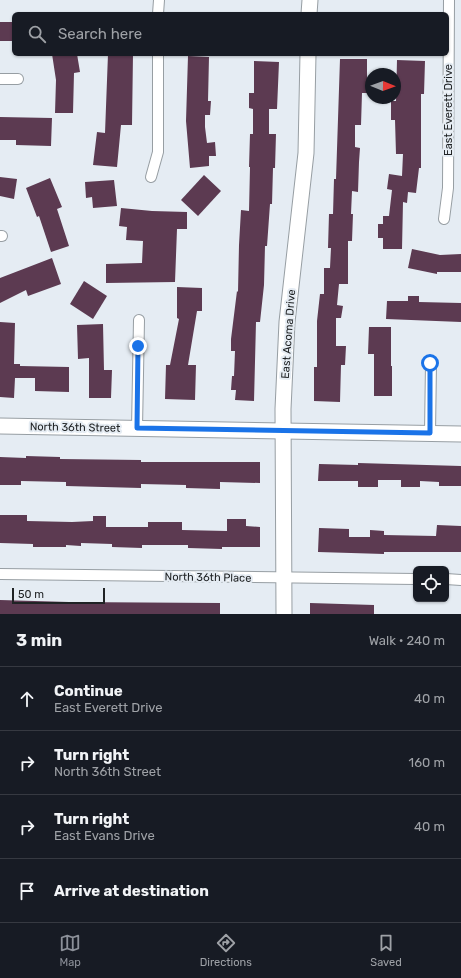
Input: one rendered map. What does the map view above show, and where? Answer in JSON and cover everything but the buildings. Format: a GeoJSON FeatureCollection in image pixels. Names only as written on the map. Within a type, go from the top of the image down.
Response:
{"type":"FeatureCollection","features":[{"type":"Feature","properties":{"kind":"street"},"geometry":{"type":"LineString","coordinates":[[158,0],[158,12]]}},
{"type":"Feature","properties":{"kind":"street"},"geometry":{"type":"LineString","coordinates":[[309,12],[310,0]]}},
{"type":"Feature","properties":{"kind":"street","name":"East Everett Drive"},"geometry":{"type":"LineString","coordinates":[[449,0],[449,12]]}},
{"type":"Feature","properties":{"kind":"street"},"geometry":{"type":"LineString","coordinates":[[152,177],[158,152],[158,56]]}},
{"type":"Feature","properties":{"kind":"street","name":"East Acoma Drive"},"geometry":{"type":"LineString","coordinates":[[284,614],[285,577],[283,431],[288,322],[306,153],[308,56]]}},
{"type":"Feature","properties":{"kind":"street","name":"East Everett Drive"},"geometry":{"type":"LineString","coordinates":[[444,219],[448,188],[449,56]]}},
{"type":"Feature","properties":{"kind":"street"},"geometry":{"type":"LineString","coordinates":[[0,79],[18,79]]}},
{"type":"Feature","properties":{"kind":"street"},"geometry":{"type":"LineString","coordinates":[[137,428],[139,320]]}},
{"type":"Feature","properties":{"kind":"street"},"geometry":{"type":"LineString","coordinates":[[430,363],[430,433]]}},
{"type":"Feature","properties":{"kind":"street","name":"North 36th Street"},"geometry":{"type":"LineString","coordinates":[[0,426],[461,434]]}},
{"type":"Feature","properties":{"kind":"street","name":"North 36th Place"},"geometry":{"type":"LineString","coordinates":[[0,574],[413,579]]}},
{"type":"Feature","properties":{"kind":"street"},"geometry":{"type":"LineString","coordinates":[[449,579],[461,580]]}},
{"type":"Feature","properties":{"kind":"route"},"geometry":{"type":"LineString","coordinates":[[138,346],[137,428],[430,433],[430,363]]}}]}
